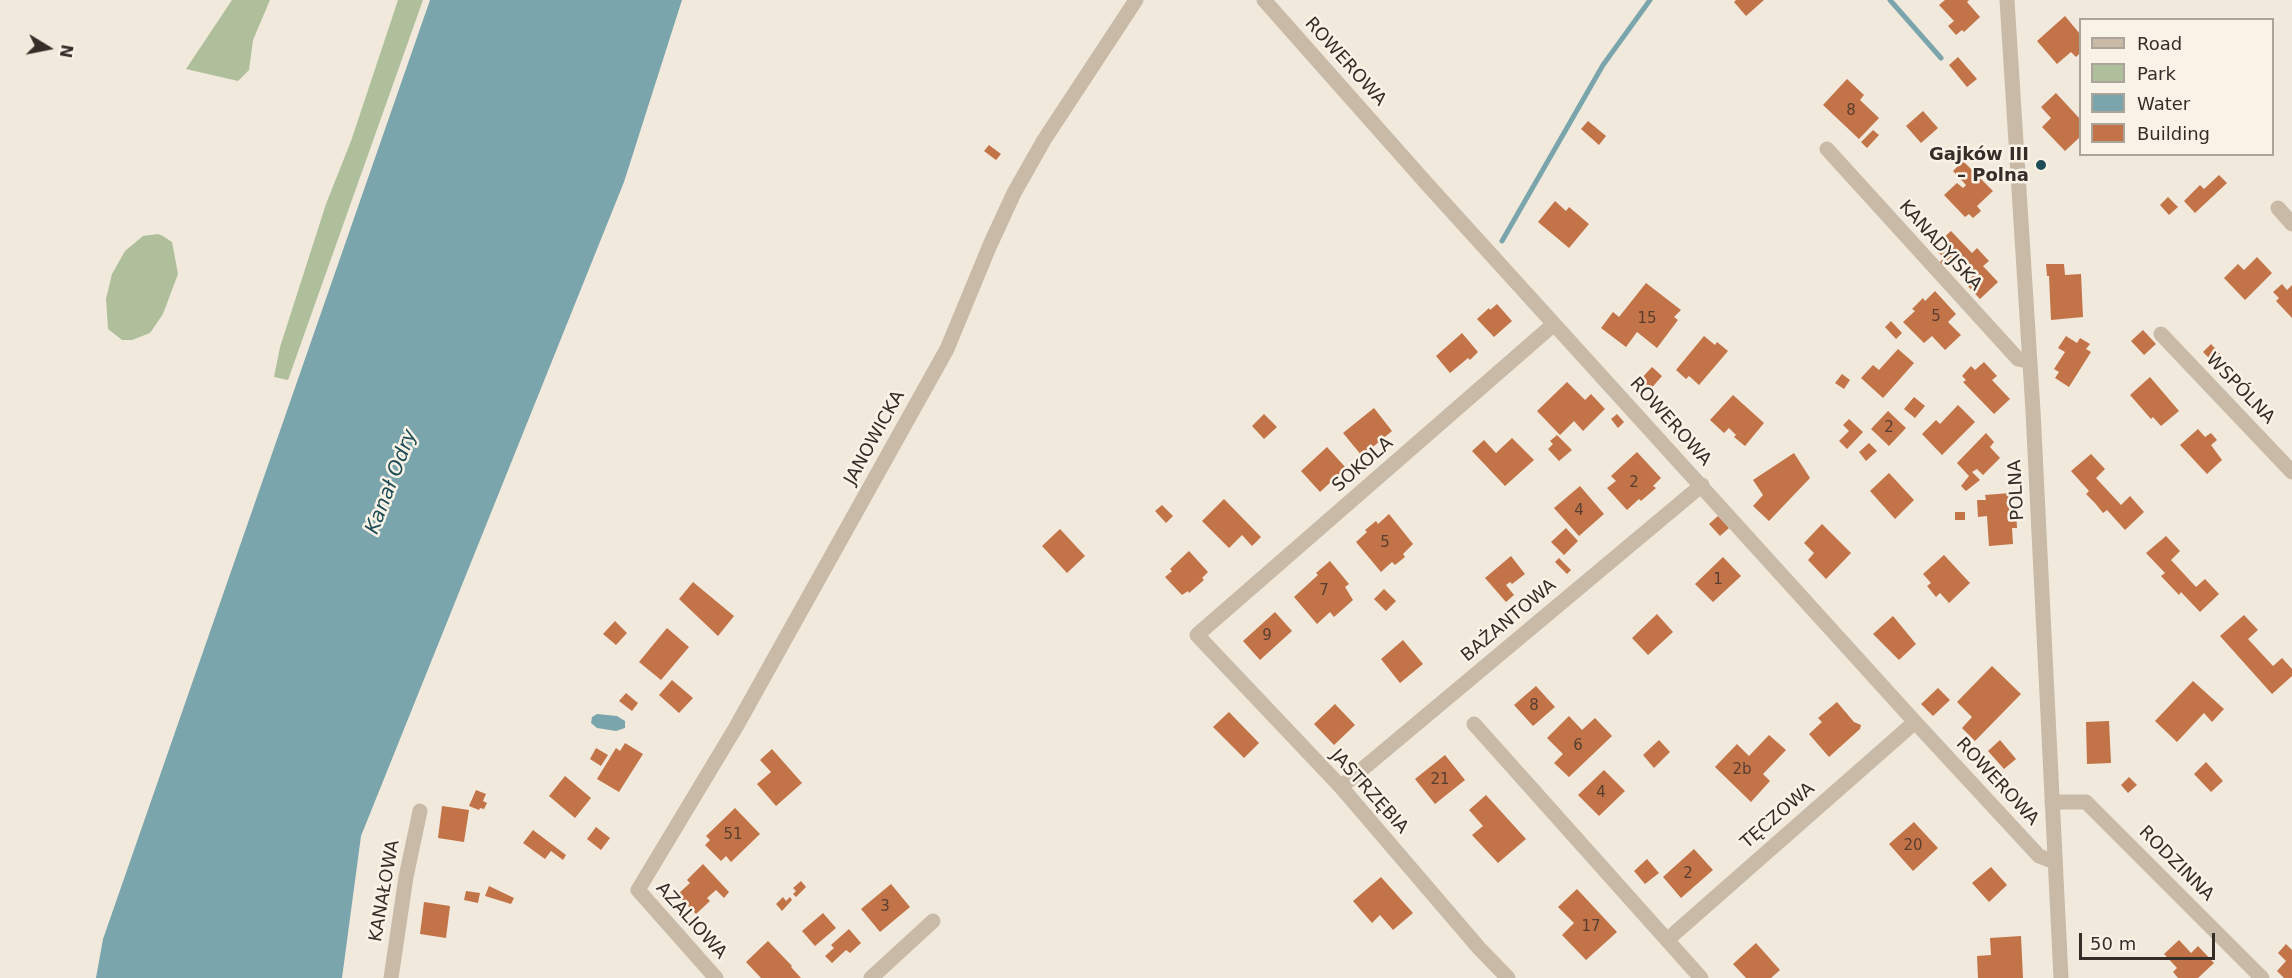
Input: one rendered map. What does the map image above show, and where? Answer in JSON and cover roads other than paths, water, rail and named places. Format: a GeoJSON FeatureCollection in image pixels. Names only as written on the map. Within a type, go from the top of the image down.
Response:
{"type":"FeatureCollection","features":[{"type":"Feature","properties":{"kind":"street","name":"JANOWICKA"},"geometry":{"type":"LineString","coordinates":[[638,890],[736,728],[947,350],[1014,193],[1044,140],[1136,0]]}},
{"type":"Feature","properties":{"kind":"street","name":"ROWEROWA"},"geometry":{"type":"LineString","coordinates":[[1264,0],[1554,324],[1916,722],[2039,856],[2055,862]]}},
{"type":"Feature","properties":{"kind":"street","name":"POLNA"},"geometry":{"type":"LineString","coordinates":[[2007,0],[2030,362],[2061,978]]}},
{"type":"Feature","properties":{"kind":"street","name":"KANADYJSKA"},"geometry":{"type":"LineString","coordinates":[[1827,149],[2018,360],[2030,362]]}},
{"type":"Feature","properties":{"kind":"street"},"geometry":{"type":"LineString","coordinates":[[2278,208],[2292,224]]}},
{"type":"Feature","properties":{"kind":"street","name":"SOKOLA"},"geometry":{"type":"LineString","coordinates":[[1197,635],[1554,324]]}},
{"type":"Feature","properties":{"kind":"street","name":"WSPÓLNA"},"geometry":{"type":"LineString","coordinates":[[2161,334],[2292,472]]}},
{"type":"Feature","properties":{"kind":"street","name":"BAŻANTOWA"},"geometry":{"type":"LineString","coordinates":[[1341,787],[1702,485]]}},
{"type":"Feature","properties":{"kind":"street","name":"JASTRZĘBIA"},"geometry":{"type":"LineString","coordinates":[[1197,635],[1341,787],[1508,978]]}},
{"type":"Feature","properties":{"kind":"street","name":"TĘCZOWA"},"geometry":{"type":"LineString","coordinates":[[1667,940],[1916,722]]}},
{"type":"Feature","properties":{"kind":"street"},"geometry":{"type":"LineString","coordinates":[[1474,724],[1701,978]]}},
{"type":"Feature","properties":{"kind":"street","name":"RODZINNA"},"geometry":{"type":"LineString","coordinates":[[2052,802],[2086,802],[2262,978]]}},
{"type":"Feature","properties":{"kind":"street","name":"KANAŁOWA"},"geometry":{"type":"LineString","coordinates":[[391,978],[406,877],[420,811]]}},
{"type":"Feature","properties":{"kind":"street","name":"AZALIOWA"},"geometry":{"type":"LineString","coordinates":[[638,890],[716,978]]}},
{"type":"Feature","properties":{"kind":"street"},"geometry":{"type":"LineString","coordinates":[[871,978],[933,921]]}},
{"type":"Feature","properties":{"kind":"water","name":"Kanał Odry"},"geometry":{"type":"Polygon","coordinates":[[[430,0],[682,0],[624,182],[361,836],[342,978],[96,978],[103,939],[430,0]]]}},
{"type":"Feature","properties":{"kind":"water"},"geometry":{"type":"Polygon","coordinates":[[[597,714],[617,716],[625,721],[625,728],[616,731],[597,728],[591,723],[592,717],[597,714]]]}},
{"type":"Feature","properties":{"kind":"waterway"},"geometry":{"type":"LineString","coordinates":[[1502,241],[1603,65],[1650,0]]}},
{"type":"Feature","properties":{"kind":"waterway"},"geometry":{"type":"LineString","coordinates":[[1890,0],[1941,58]]}},
{"type":"Feature","properties":{"kind":"place","name":"Gajków III – Polna"},"geometry":{"type":"Point","coordinates":[2041,165]}}]}
